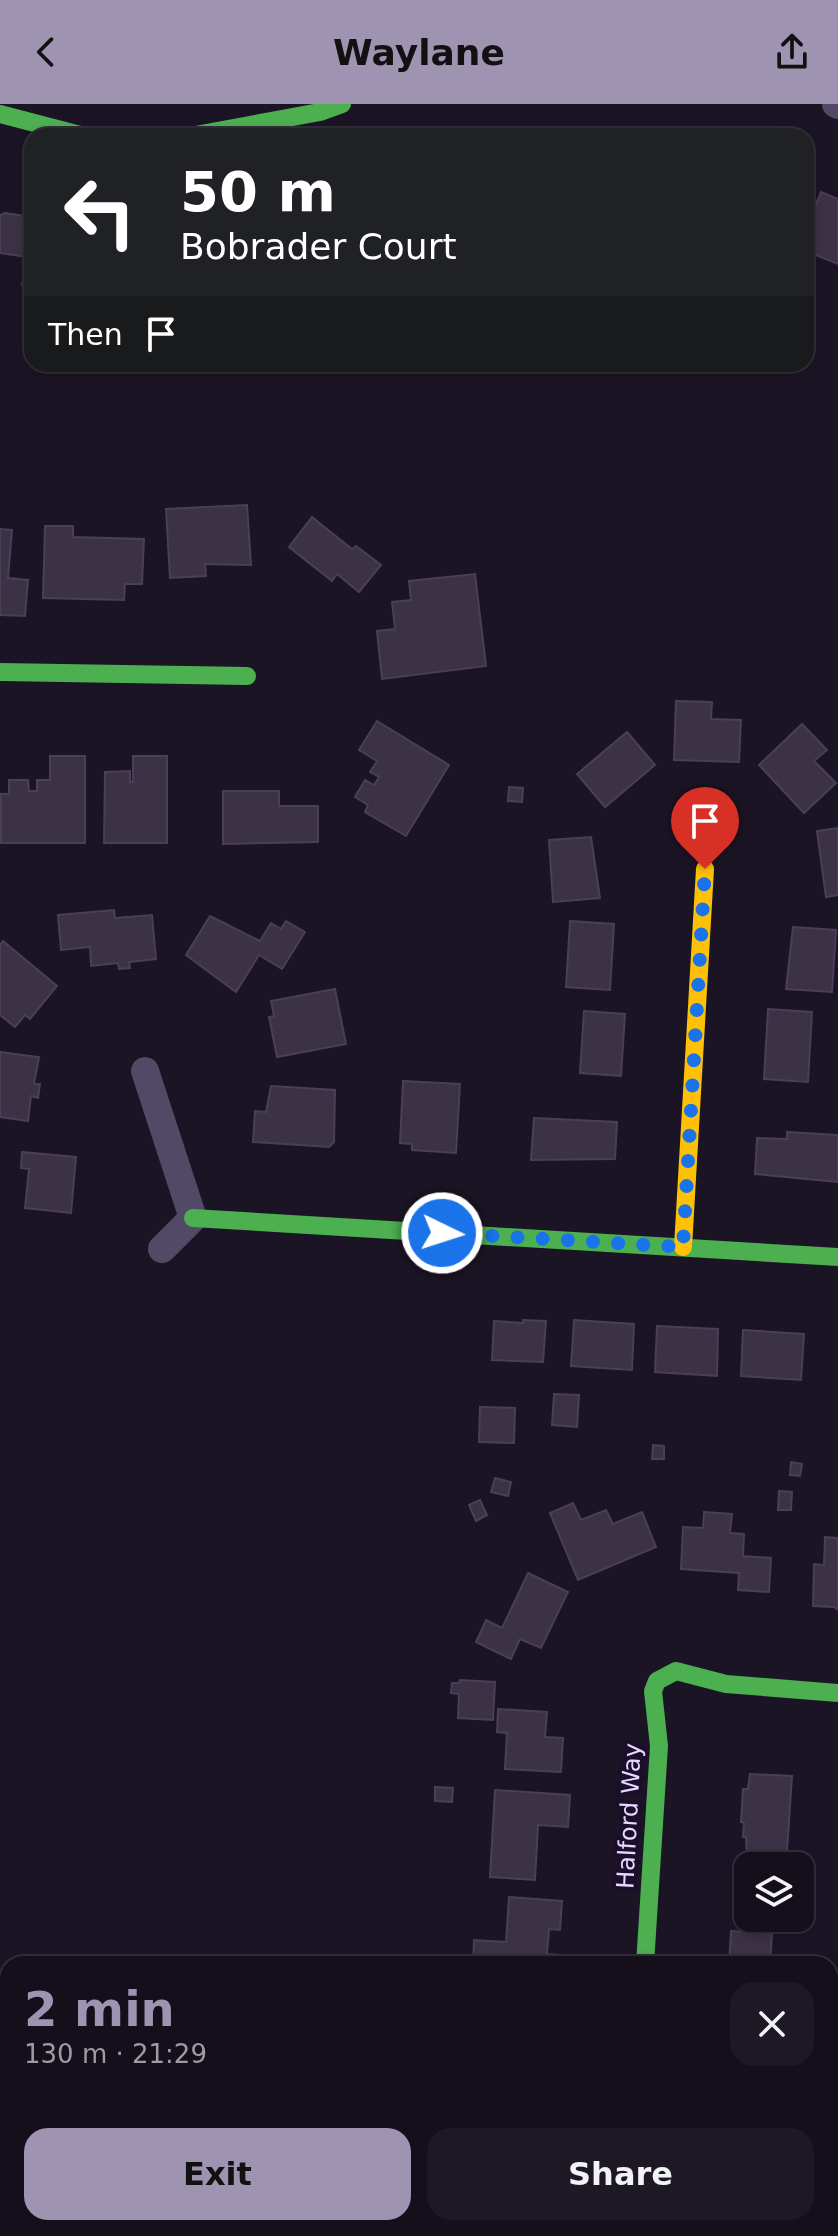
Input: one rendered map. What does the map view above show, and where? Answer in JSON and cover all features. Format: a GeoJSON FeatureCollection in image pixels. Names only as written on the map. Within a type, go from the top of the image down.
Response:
{"type":"FeatureCollection","features":[{"type":"Feature","properties":{"kind":"street"},"geometry":{"type":"LineString","coordinates":[[205,128],[226,117],[342,104]]}},
{"type":"Feature","properties":{"kind":"street"},"geometry":{"type":"LineString","coordinates":[[0,114],[53,128]]}},
{"type":"Feature","properties":{"kind":"street"},"geometry":{"type":"LineString","coordinates":[[0,672],[247,676]]}},
{"type":"Feature","properties":{"kind":"street"},"geometry":{"type":"LineString","coordinates":[[683,1247],[705,869]]}},
{"type":"Feature","properties":{"kind":"street"},"geometry":{"type":"LineString","coordinates":[[145,1071],[193,1218]]}},
{"type":"Feature","properties":{"kind":"street"},"geometry":{"type":"LineString","coordinates":[[162,1249],[193,1218],[838,1257]]}},
{"type":"Feature","properties":{"kind":"street","name":"Halford Way"},"geometry":{"type":"LineString","coordinates":[[646,1956],[659,1746],[653,1691],[664,1675],[676,1671],[726,1684],[838,1693]]}},
{"type":"Feature","properties":{"kind":"building"},"geometry":{"type":"Polygon","coordinates":[[[821,192],[838,199],[838,264],[814,254],[814,209],[821,192]]]}},
{"type":"Feature","properties":{"kind":"building"},"geometry":{"type":"Polygon","coordinates":[[[0,215],[24,216],[24,257],[0,253],[0,215]]]}},
{"type":"Feature","properties":{"kind":"building"},"geometry":{"type":"Polygon","coordinates":[[[247,505],[251,565],[205,564],[206,576],[170,578],[166,509],[247,505]]]}},
{"type":"Feature","properties":{"kind":"building"},"geometry":{"type":"Polygon","coordinates":[[[312,517],[352,549],[356,546],[381,565],[359,592],[337,574],[332,581],[289,547],[312,517]]]}},
{"type":"Feature","properties":{"kind":"building"},"geometry":{"type":"Polygon","coordinates":[[[45,526],[73,526],[73,537],[144,539],[142,584],[125,584],[124,600],[43,598],[45,526]]]}},
{"type":"Feature","properties":{"kind":"building"},"geometry":{"type":"Polygon","coordinates":[[[0,529],[12,530],[8,578],[28,580],[25,616],[0,615],[0,529]]]}},
{"type":"Feature","properties":{"kind":"building"},"geometry":{"type":"Polygon","coordinates":[[[475,574],[486,666],[382,679],[377,631],[395,629],[392,602],[411,600],[409,581],[475,574]]]}},
{"type":"Feature","properties":{"kind":"building"},"geometry":{"type":"Polygon","coordinates":[[[676,701],[712,702],[711,719],[741,720],[739,762],[674,760],[676,701]]]}},
{"type":"Feature","properties":{"kind":"building"},"geometry":{"type":"Polygon","coordinates":[[[377,721],[449,765],[406,836],[365,812],[368,805],[355,797],[365,780],[374,785],[379,777],[370,772],[377,761],[359,750],[377,721]]]}},
{"type":"Feature","properties":{"kind":"building"},"geometry":{"type":"Polygon","coordinates":[[[802,724],[827,750],[814,761],[836,783],[804,813],[759,765],[802,724]]]}},
{"type":"Feature","properties":{"kind":"building"},"geometry":{"type":"Polygon","coordinates":[[[627,732],[655,765],[605,807],[577,774],[627,732]]]}},
{"type":"Feature","properties":{"kind":"building"},"geometry":{"type":"Polygon","coordinates":[[[50,756],[85,756],[85,843],[1,843],[1,794],[9,794],[9,780],[28,780],[29,791],[37,791],[37,780],[50,780],[50,756]]]}},
{"type":"Feature","properties":{"kind":"building"},"geometry":{"type":"Polygon","coordinates":[[[133,756],[167,756],[167,843],[104,843],[105,772],[130,771],[130,782],[133,782],[133,756]]]}},
{"type":"Feature","properties":{"kind":"building"},"geometry":{"type":"Polygon","coordinates":[[[509,787],[523,788],[522,802],[508,801],[509,787]]]}},
{"type":"Feature","properties":{"kind":"building"},"geometry":{"type":"Polygon","coordinates":[[[223,791],[279,791],[279,806],[318,806],[318,842],[223,844],[223,791]]]}},
{"type":"Feature","properties":{"kind":"building"},"geometry":{"type":"Polygon","coordinates":[[[838,828],[838,895],[826,897],[817,831],[838,828]]]}},
{"type":"Feature","properties":{"kind":"building"},"geometry":{"type":"Polygon","coordinates":[[[591,837],[600,898],[553,902],[549,840],[591,837]]]}},
{"type":"Feature","properties":{"kind":"building"},"geometry":{"type":"Polygon","coordinates":[[[114,910],[115,918],[152,915],[156,959],[129,962],[130,968],[119,969],[118,963],[91,966],[90,947],[61,950],[58,915],[114,910]]]}},
{"type":"Feature","properties":{"kind":"building"},"geometry":{"type":"Polygon","coordinates":[[[210,916],[260,941],[271,923],[281,929],[286,921],[305,932],[282,969],[259,955],[236,992],[186,955],[210,916]]]}},
{"type":"Feature","properties":{"kind":"building"},"geometry":{"type":"Polygon","coordinates":[[[570,921],[614,924],[610,990],[566,987],[570,921]]]}},
{"type":"Feature","properties":{"kind":"building"},"geometry":{"type":"Polygon","coordinates":[[[793,927],[836,930],[832,992],[786,989],[793,927]]]}},
{"type":"Feature","properties":{"kind":"building"},"geometry":{"type":"Polygon","coordinates":[[[3,941],[57,986],[30,1019],[25,1015],[15,1027],[0,1015],[0,945],[3,941]]]}},
{"type":"Feature","properties":{"kind":"building"},"geometry":{"type":"Polygon","coordinates":[[[335,989],[346,1044],[277,1057],[269,1017],[274,1016],[271,1001],[335,989]]]}},
{"type":"Feature","properties":{"kind":"building"},"geometry":{"type":"Polygon","coordinates":[[[768,1009],[812,1012],[808,1082],[764,1079],[768,1009]]]}},
{"type":"Feature","properties":{"kind":"building"},"geometry":{"type":"Polygon","coordinates":[[[584,1011],[625,1014],[621,1076],[580,1073],[584,1011]]]}},
{"type":"Feature","properties":{"kind":"building"},"geometry":{"type":"Polygon","coordinates":[[[0,1052],[39,1057],[34,1084],[40,1084],[38,1098],[31,1096],[28,1121],[0,1117],[0,1052]]]}},
{"type":"Feature","properties":{"kind":"building"},"geometry":{"type":"Polygon","coordinates":[[[403,1081],[460,1084],[456,1153],[412,1150],[412,1144],[400,1143],[403,1081]]]}},
{"type":"Feature","properties":{"kind":"building"},"geometry":{"type":"Polygon","coordinates":[[[271,1086],[335,1090],[334,1142],[329,1147],[253,1142],[255,1111],[266,1112],[271,1086]]]}},
{"type":"Feature","properties":{"kind":"building"},"geometry":{"type":"Polygon","coordinates":[[[534,1118],[617,1122],[615,1159],[531,1160],[534,1118]]]}},
{"type":"Feature","properties":{"kind":"building"},"geometry":{"type":"Polygon","coordinates":[[[787,1132],[838,1135],[838,1182],[755,1174],[757,1138],[787,1139],[787,1132]]]}},
{"type":"Feature","properties":{"kind":"building"},"geometry":{"type":"Polygon","coordinates":[[[22,1152],[76,1157],[71,1213],[25,1208],[29,1169],[21,1168],[22,1152]]]}},
{"type":"Feature","properties":{"kind":"building"},"geometry":{"type":"Polygon","coordinates":[[[523,1320],[546,1321],[543,1362],[492,1360],[494,1321],[523,1323],[523,1320]]]}},
{"type":"Feature","properties":{"kind":"building"},"geometry":{"type":"Polygon","coordinates":[[[574,1320],[634,1324],[632,1370],[571,1366],[574,1320]]]}},
{"type":"Feature","properties":{"kind":"building"},"geometry":{"type":"Polygon","coordinates":[[[657,1326],[718,1329],[717,1376],[655,1372],[657,1326]]]}},
{"type":"Feature","properties":{"kind":"building"},"geometry":{"type":"Polygon","coordinates":[[[743,1330],[804,1334],[801,1380],[741,1376],[743,1330]]]}},
{"type":"Feature","properties":{"kind":"building"},"geometry":{"type":"Polygon","coordinates":[[[554,1394],[579,1395],[577,1427],[552,1425],[554,1394]]]}},
{"type":"Feature","properties":{"kind":"building"},"geometry":{"type":"Polygon","coordinates":[[[480,1407],[515,1408],[514,1443],[479,1442],[480,1407]]]}},
{"type":"Feature","properties":{"kind":"building"},"geometry":{"type":"Polygon","coordinates":[[[653,1445],[664,1446],[664,1459],[652,1459],[653,1445]]]}},
{"type":"Feature","properties":{"kind":"building"},"geometry":{"type":"Polygon","coordinates":[[[791,1462],[802,1464],[800,1476],[790,1475],[791,1462]]]}},
{"type":"Feature","properties":{"kind":"building"},"geometry":{"type":"Polygon","coordinates":[[[495,1478],[511,1482],[508,1496],[491,1492],[495,1478]]]}},
{"type":"Feature","properties":{"kind":"building"},"geometry":{"type":"Polygon","coordinates":[[[779,1491],[792,1492],[791,1510],[778,1510],[779,1491]]]}},
{"type":"Feature","properties":{"kind":"building"},"geometry":{"type":"Polygon","coordinates":[[[480,1500],[487,1515],[476,1521],[469,1505],[480,1500]]]}},
{"type":"Feature","properties":{"kind":"building"},"geometry":{"type":"Polygon","coordinates":[[[573,1503],[581,1520],[606,1510],[613,1524],[642,1512],[656,1547],[578,1580],[550,1513],[573,1503]]]}},
{"type":"Feature","properties":{"kind":"building"},"geometry":{"type":"Polygon","coordinates":[[[704,1512],[732,1514],[730,1533],[744,1534],[743,1556],[771,1558],[769,1592],[738,1590],[739,1573],[681,1569],[683,1527],[703,1528],[704,1512]]]}},
{"type":"Feature","properties":{"kind":"building"},"geometry":{"type":"Polygon","coordinates":[[[825,1537],[838,1538],[838,1610],[813,1606],[814,1564],[824,1565],[825,1537]]]}},
{"type":"Feature","properties":{"kind":"building"},"geometry":{"type":"Polygon","coordinates":[[[528,1573],[568,1592],[541,1648],[520,1639],[511,1659],[476,1642],[486,1620],[502,1628],[528,1573]]]}},
{"type":"Feature","properties":{"kind":"building"},"geometry":{"type":"Polygon","coordinates":[[[460,1680],[495,1682],[493,1720],[458,1718],[459,1694],[451,1693],[452,1683],[459,1683],[460,1680]]]}},
{"type":"Feature","properties":{"kind":"building"},"geometry":{"type":"Polygon","coordinates":[[[498,1709],[547,1712],[545,1737],[563,1738],[561,1772],[505,1769],[507,1733],[497,1732],[498,1709]]]}},
{"type":"Feature","properties":{"kind":"building"},"geometry":{"type":"Polygon","coordinates":[[[750,1774],[792,1776],[787,1852],[747,1852],[744,1823],[741,1822],[743,1789],[748,1789],[750,1774]]]}},
{"type":"Feature","properties":{"kind":"building"},"geometry":{"type":"Polygon","coordinates":[[[435,1787],[453,1788],[452,1802],[435,1801],[435,1787]]]}},
{"type":"Feature","properties":{"kind":"building"},"geometry":{"type":"Polygon","coordinates":[[[495,1790],[570,1795],[568,1827],[538,1825],[535,1880],[490,1877],[495,1790]]]}},
{"type":"Feature","properties":{"kind":"building"},"geometry":{"type":"Polygon","coordinates":[[[509,1897],[562,1901],[560,1930],[549,1929],[547,1954],[560,1956],[473,1956],[474,1940],[506,1942],[509,1897]]]}},
{"type":"Feature","properties":{"kind":"building"},"geometry":{"type":"Polygon","coordinates":[[[731,1931],[772,1934],[771,1956],[729,1956],[731,1931]]]}},
{"type":"Feature","properties":{"kind":"traffic: fast"},"geometry":{"type":"LineString","coordinates":[[233,128],[320,112],[342,104]]}},
{"type":"Feature","properties":{"kind":"traffic: fast"},"geometry":{"type":"LineString","coordinates":[[0,114],[53,128]]}},
{"type":"Feature","properties":{"kind":"traffic: fast"},"geometry":{"type":"LineString","coordinates":[[0,672],[247,676]]}},
{"type":"Feature","properties":{"kind":"traffic: fast"},"geometry":{"type":"LineString","coordinates":[[193,1218],[838,1257]]}},
{"type":"Feature","properties":{"kind":"traffic: fast"},"geometry":{"type":"LineString","coordinates":[[646,1956],[659,1746],[653,1691],[657,1681],[676,1671],[726,1684],[838,1693]]}},
{"type":"Feature","properties":{"kind":"traffic: slow"},"geometry":{"type":"LineString","coordinates":[[683,1247],[705,869]]}},
{"type":"Feature","properties":{"kind":"route"},"geometry":{"type":"LineString","coordinates":[[442,1233],[683,1247],[705,869]]}}]}
